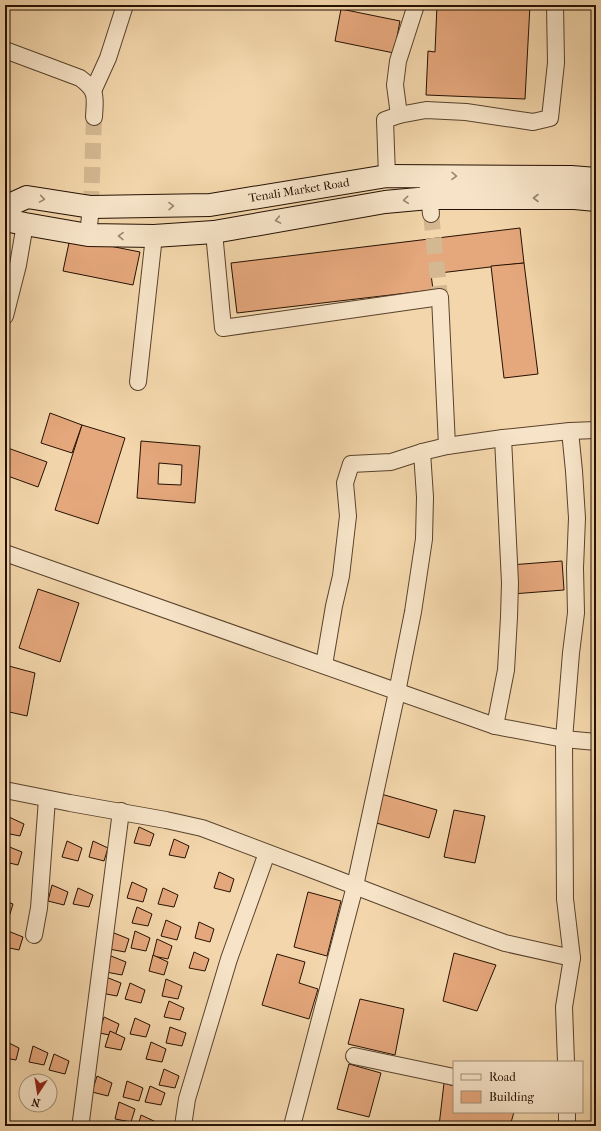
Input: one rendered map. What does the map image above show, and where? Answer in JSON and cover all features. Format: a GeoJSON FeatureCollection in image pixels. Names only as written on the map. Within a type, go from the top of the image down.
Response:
{"type":"FeatureCollection","features":[{"type":"Feature","properties":{"kind":"street"},"geometry":{"type":"LineString","coordinates":[[93,90],[108,58],[125,5]]}},
{"type":"Feature","properties":{"kind":"street"},"geometry":{"type":"LineString","coordinates":[[399,114],[395,85],[398,61],[416,5]]}},
{"type":"Feature","properties":{"kind":"street"},"geometry":{"type":"LineString","coordinates":[[387,176],[385,120],[399,114],[426,110],[466,112],[532,122],[550,118],[556,63],[555,5]]}},
{"type":"Feature","properties":{"kind":"street"},"geometry":{"type":"LineString","coordinates":[[5,50],[80,78],[89,84],[93,90],[94,117]]}},
{"type":"Feature","properties":{"kind":"street","name":"Tenali Market Road"},"geometry":{"type":"LineString","coordinates":[[5,207],[27,197],[91,207],[210,205],[387,176],[571,177],[596,179]]}},
{"type":"Feature","properties":{"kind":"street"},"geometry":{"type":"LineString","coordinates":[[428,176],[430,206]]}},
{"type":"Feature","properties":{"kind":"street"},"geometry":{"type":"LineString","coordinates":[[5,316],[18,265],[15,222],[88,235],[154,236],[214,232],[385,202],[430,206],[585,199]]}},
{"type":"Feature","properties":{"kind":"street"},"geometry":{"type":"LineString","coordinates":[[88,235],[91,207]]}},
{"type":"Feature","properties":{"kind":"street"},"geometry":{"type":"LineString","coordinates":[[214,232],[223,328],[440,297],[447,446]]}},
{"type":"Feature","properties":{"kind":"street"},"geometry":{"type":"LineString","coordinates":[[138,382],[154,236]]}},
{"type":"Feature","properties":{"kind":"street"},"geometry":{"type":"LineString","coordinates":[[324,665],[334,606],[341,576],[348,516],[345,483],[351,464],[391,462],[447,446],[503,438],[582,431],[574,471],[577,518],[575,568],[576,613],[564,739],[565,899],[572,958],[564,1007],[566,1061]]}},
{"type":"Feature","properties":{"kind":"street"},"geometry":{"type":"LineString","coordinates":[[495,726],[506,670],[510,583],[503,438]]}},
{"type":"Feature","properties":{"kind":"street"},"geometry":{"type":"LineString","coordinates":[[292,1126],[355,886],[413,612],[424,539],[426,497],[422,452]]}},
{"type":"Feature","properties":{"kind":"street"},"geometry":{"type":"LineString","coordinates":[[5,553],[495,726],[564,739],[589,741]]}},
{"type":"Feature","properties":{"kind":"street"},"geometry":{"type":"LineString","coordinates":[[5,790],[47,799],[121,811],[202,828],[505,943],[572,958]]}},
{"type":"Feature","properties":{"kind":"street"},"geometry":{"type":"LineString","coordinates":[[34,935],[40,908],[47,799]]}},
{"type":"Feature","properties":{"kind":"street"},"geometry":{"type":"LineString","coordinates":[[81,1121],[121,811]]}},
{"type":"Feature","properties":{"kind":"street"},"geometry":{"type":"LineString","coordinates":[[183,1126],[187,1099],[229,959],[267,853]]}},
{"type":"Feature","properties":{"kind":"street"},"geometry":{"type":"LineString","coordinates":[[354,1056],[453,1077]]}},
{"type":"Feature","properties":{"kind":"street"},"geometry":{"type":"LineString","coordinates":[[567,1113],[567,1126]]}},
{"type":"Feature","properties":{"kind":"building"},"geometry":{"type":"Polygon","coordinates":[[[437,5],[530,5],[525,99],[426,95],[428,51],[435,52],[437,5]]]}},
{"type":"Feature","properties":{"kind":"building"},"geometry":{"type":"Polygon","coordinates":[[[341,9],[400,21],[394,53],[335,41],[341,9]]]}},
{"type":"Feature","properties":{"kind":"building"},"geometry":{"type":"Polygon","coordinates":[[[520,228],[524,263],[431,274],[433,290],[237,313],[231,263],[520,228]]]}},
{"type":"Feature","properties":{"kind":"building"},"geometry":{"type":"Polygon","coordinates":[[[70,238],[140,252],[133,285],[63,271],[70,238]]]}},
{"type":"Feature","properties":{"kind":"building"},"geometry":{"type":"Polygon","coordinates":[[[524,263],[538,374],[504,378],[491,266],[524,263]]]}},
{"type":"Feature","properties":{"kind":"building"},"geometry":{"type":"Polygon","coordinates":[[[50,413],[82,425],[72,453],[41,443],[50,413]]]}},
{"type":"Feature","properties":{"kind":"building"},"geometry":{"type":"Polygon","coordinates":[[[82,425],[125,438],[98,524],[55,510],[82,425]]]}},
{"type":"Feature","properties":{"kind":"building"},"geometry":{"type":"Polygon","coordinates":[[[141,441],[200,446],[195,503],[137,498],[141,441]],[[159,463],[158,484],[181,485],[182,465],[159,463]]]}},
{"type":"Feature","properties":{"kind":"building"},"geometry":{"type":"Polygon","coordinates":[[[5,447],[47,462],[38,487],[5,475],[5,447]]]}},
{"type":"Feature","properties":{"kind":"building"},"geometry":{"type":"Polygon","coordinates":[[[562,561],[564,590],[512,594],[510,565],[562,561]]]}},
{"type":"Feature","properties":{"kind":"building"},"geometry":{"type":"Polygon","coordinates":[[[38,589],[79,603],[60,662],[19,648],[38,589]]]}},
{"type":"Feature","properties":{"kind":"building"},"geometry":{"type":"Polygon","coordinates":[[[5,665],[35,673],[27,716],[5,711],[5,665]]]}},
{"type":"Feature","properties":{"kind":"building"},"geometry":{"type":"Polygon","coordinates":[[[381,794],[437,810],[429,838],[373,822],[381,794]]]}},
{"type":"Feature","properties":{"kind":"building"},"geometry":{"type":"Polygon","coordinates":[[[454,810],[485,816],[475,863],[444,857],[454,810]]]}},
{"type":"Feature","properties":{"kind":"building"},"geometry":{"type":"Polygon","coordinates":[[[9,817],[24,824],[20,836],[5,833],[9,817]]]}},
{"type":"Feature","properties":{"kind":"building"},"geometry":{"type":"Polygon","coordinates":[[[139,827],[154,834],[150,846],[134,843],[139,827]]]}},
{"type":"Feature","properties":{"kind":"building"},"geometry":{"type":"Polygon","coordinates":[[[174,839],[189,846],[185,858],[169,855],[174,839]]]}},
{"type":"Feature","properties":{"kind":"building"},"geometry":{"type":"Polygon","coordinates":[[[67,841],[82,848],[78,861],[62,857],[67,841]]]}},
{"type":"Feature","properties":{"kind":"building"},"geometry":{"type":"Polygon","coordinates":[[[93,841],[108,848],[104,861],[89,857],[93,841]]]}},
{"type":"Feature","properties":{"kind":"building"},"geometry":{"type":"Polygon","coordinates":[[[7,846],[22,852],[18,865],[5,862],[7,846]]]}},
{"type":"Feature","properties":{"kind":"building"},"geometry":{"type":"Polygon","coordinates":[[[219,872],[234,879],[230,892],[214,888],[219,872]]]}},
{"type":"Feature","properties":{"kind":"building"},"geometry":{"type":"Polygon","coordinates":[[[132,882],[147,889],[143,902],[127,898],[132,882]]]}},
{"type":"Feature","properties":{"kind":"building"},"geometry":{"type":"Polygon","coordinates":[[[52,885],[68,892],[64,905],[48,901],[52,885]]]}},
{"type":"Feature","properties":{"kind":"building"},"geometry":{"type":"Polygon","coordinates":[[[78,888],[93,895],[89,907],[73,904],[78,888]]]}},
{"type":"Feature","properties":{"kind":"building"},"geometry":{"type":"Polygon","coordinates":[[[163,888],[178,895],[174,907],[158,904],[163,888]]]}},
{"type":"Feature","properties":{"kind":"building"},"geometry":{"type":"Polygon","coordinates":[[[308,892],[341,901],[327,956],[294,947],[308,892]]]}},
{"type":"Feature","properties":{"kind":"building"},"geometry":{"type":"Polygon","coordinates":[[[5,901],[13,904],[9,917],[5,916],[5,901]]]}},
{"type":"Feature","properties":{"kind":"building"},"geometry":{"type":"Polygon","coordinates":[[[137,907],[152,914],[148,926],[132,923],[137,907]]]}},
{"type":"Feature","properties":{"kind":"building"},"geometry":{"type":"Polygon","coordinates":[[[166,920],[181,927],[177,940],[161,936],[166,920]]]}},
{"type":"Feature","properties":{"kind":"building"},"geometry":{"type":"Polygon","coordinates":[[[199,922],[214,929],[210,942],[195,938],[199,922]]]}},
{"type":"Feature","properties":{"kind":"building"},"geometry":{"type":"Polygon","coordinates":[[[8,931],[23,937],[19,950],[5,947],[5,940],[8,931]]]}},
{"type":"Feature","properties":{"kind":"building"},"geometry":{"type":"Polygon","coordinates":[[[135,931],[150,938],[146,951],[131,948],[135,931]]]}},
{"type":"Feature","properties":{"kind":"building"},"geometry":{"type":"Polygon","coordinates":[[[114,933],[129,939],[125,952],[109,949],[114,933]]]}},
{"type":"Feature","properties":{"kind":"building"},"geometry":{"type":"Polygon","coordinates":[[[157,939],[172,946],[168,959],[153,956],[157,939]]]}},
{"type":"Feature","properties":{"kind":"building"},"geometry":{"type":"Polygon","coordinates":[[[194,952],[209,959],[205,971],[189,968],[194,952]]]}},
{"type":"Feature","properties":{"kind":"building"},"geometry":{"type":"Polygon","coordinates":[[[454,953],[496,965],[477,1011],[443,1001],[454,953]]]}},
{"type":"Feature","properties":{"kind":"building"},"geometry":{"type":"Polygon","coordinates":[[[277,954],[305,962],[299,983],[318,989],[309,1019],[262,1005],[277,954]]]}},
{"type":"Feature","properties":{"kind":"building"},"geometry":{"type":"Polygon","coordinates":[[[153,955],[168,962],[164,975],[149,971],[153,955]]]}},
{"type":"Feature","properties":{"kind":"building"},"geometry":{"type":"Polygon","coordinates":[[[111,956],[126,962],[122,975],[106,972],[111,956]]]}},
{"type":"Feature","properties":{"kind":"building"},"geometry":{"type":"Polygon","coordinates":[[[106,977],[121,983],[117,996],[101,993],[106,977]]]}},
{"type":"Feature","properties":{"kind":"building"},"geometry":{"type":"Polygon","coordinates":[[[166,979],[182,986],[178,999],[162,996],[166,979]]]}},
{"type":"Feature","properties":{"kind":"building"},"geometry":{"type":"Polygon","coordinates":[[[130,983],[145,990],[141,1003],[125,999],[130,983]]]}},
{"type":"Feature","properties":{"kind":"building"},"geometry":{"type":"Polygon","coordinates":[[[360,999],[404,1009],[395,1055],[348,1044],[360,999]]]}},
{"type":"Feature","properties":{"kind":"building"},"geometry":{"type":"Polygon","coordinates":[[[169,1001],[184,1008],[180,1020],[164,1017],[169,1001]]]}},
{"type":"Feature","properties":{"kind":"building"},"geometry":{"type":"Polygon","coordinates":[[[104,1017],[119,1024],[115,1036],[99,1033],[104,1017]]]}},
{"type":"Feature","properties":{"kind":"building"},"geometry":{"type":"Polygon","coordinates":[[[135,1018],[150,1025],[146,1037],[130,1034],[135,1018]]]}},
{"type":"Feature","properties":{"kind":"building"},"geometry":{"type":"Polygon","coordinates":[[[170,1027],[186,1033],[182,1046],[166,1043],[170,1027]]]}},
{"type":"Feature","properties":{"kind":"building"},"geometry":{"type":"Polygon","coordinates":[[[110,1031],[125,1038],[121,1050],[105,1047],[110,1031]]]}},
{"type":"Feature","properties":{"kind":"building"},"geometry":{"type":"Polygon","coordinates":[[[5,1041],[19,1048],[16,1060],[5,1058],[5,1041]]]}},
{"type":"Feature","properties":{"kind":"building"},"geometry":{"type":"Polygon","coordinates":[[[151,1042],[166,1049],[162,1062],[146,1059],[151,1042]]]}},
{"type":"Feature","properties":{"kind":"building"},"geometry":{"type":"Polygon","coordinates":[[[33,1046],[48,1053],[44,1065],[29,1062],[33,1046]]]}},
{"type":"Feature","properties":{"kind":"building"},"geometry":{"type":"Polygon","coordinates":[[[54,1054],[69,1061],[65,1074],[49,1070],[54,1054]]]}},
{"type":"Feature","properties":{"kind":"building"},"geometry":{"type":"Polygon","coordinates":[[[349,1064],[381,1073],[369,1117],[337,1109],[349,1064]]]}},
{"type":"Feature","properties":{"kind":"building"},"geometry":{"type":"Polygon","coordinates":[[[164,1069],[179,1076],[175,1088],[159,1085],[164,1069]]]}},
{"type":"Feature","properties":{"kind":"building"},"geometry":{"type":"Polygon","coordinates":[[[97,1076],[112,1083],[108,1096],[92,1092],[97,1076]]]}},
{"type":"Feature","properties":{"kind":"building"},"geometry":{"type":"Polygon","coordinates":[[[127,1081],[143,1088],[139,1101],[123,1097],[127,1081]]]}},
{"type":"Feature","properties":{"kind":"building"},"geometry":{"type":"Polygon","coordinates":[[[444,1083],[453,1086],[453,1113],[514,1113],[510,1126],[439,1126],[444,1083]]]}},
{"type":"Feature","properties":{"kind":"building"},"geometry":{"type":"Polygon","coordinates":[[[150,1086],[165,1093],[161,1105],[145,1102],[150,1086]]]}},
{"type":"Feature","properties":{"kind":"building"},"geometry":{"type":"Polygon","coordinates":[[[119,1102],[135,1109],[131,1122],[115,1119],[119,1102]]]}},
{"type":"Feature","properties":{"kind":"building"},"geometry":{"type":"Polygon","coordinates":[[[141,1115],[156,1122],[155,1126],[138,1126],[141,1115]]]}},
{"type":"Feature","properties":{"kind":"tunnel"},"geometry":{"type":"LineString","coordinates":[[91,207],[94,117]]}},
{"type":"Feature","properties":{"kind":"tunnel"},"geometry":{"type":"LineString","coordinates":[[431,214],[440,297]]}}]}
